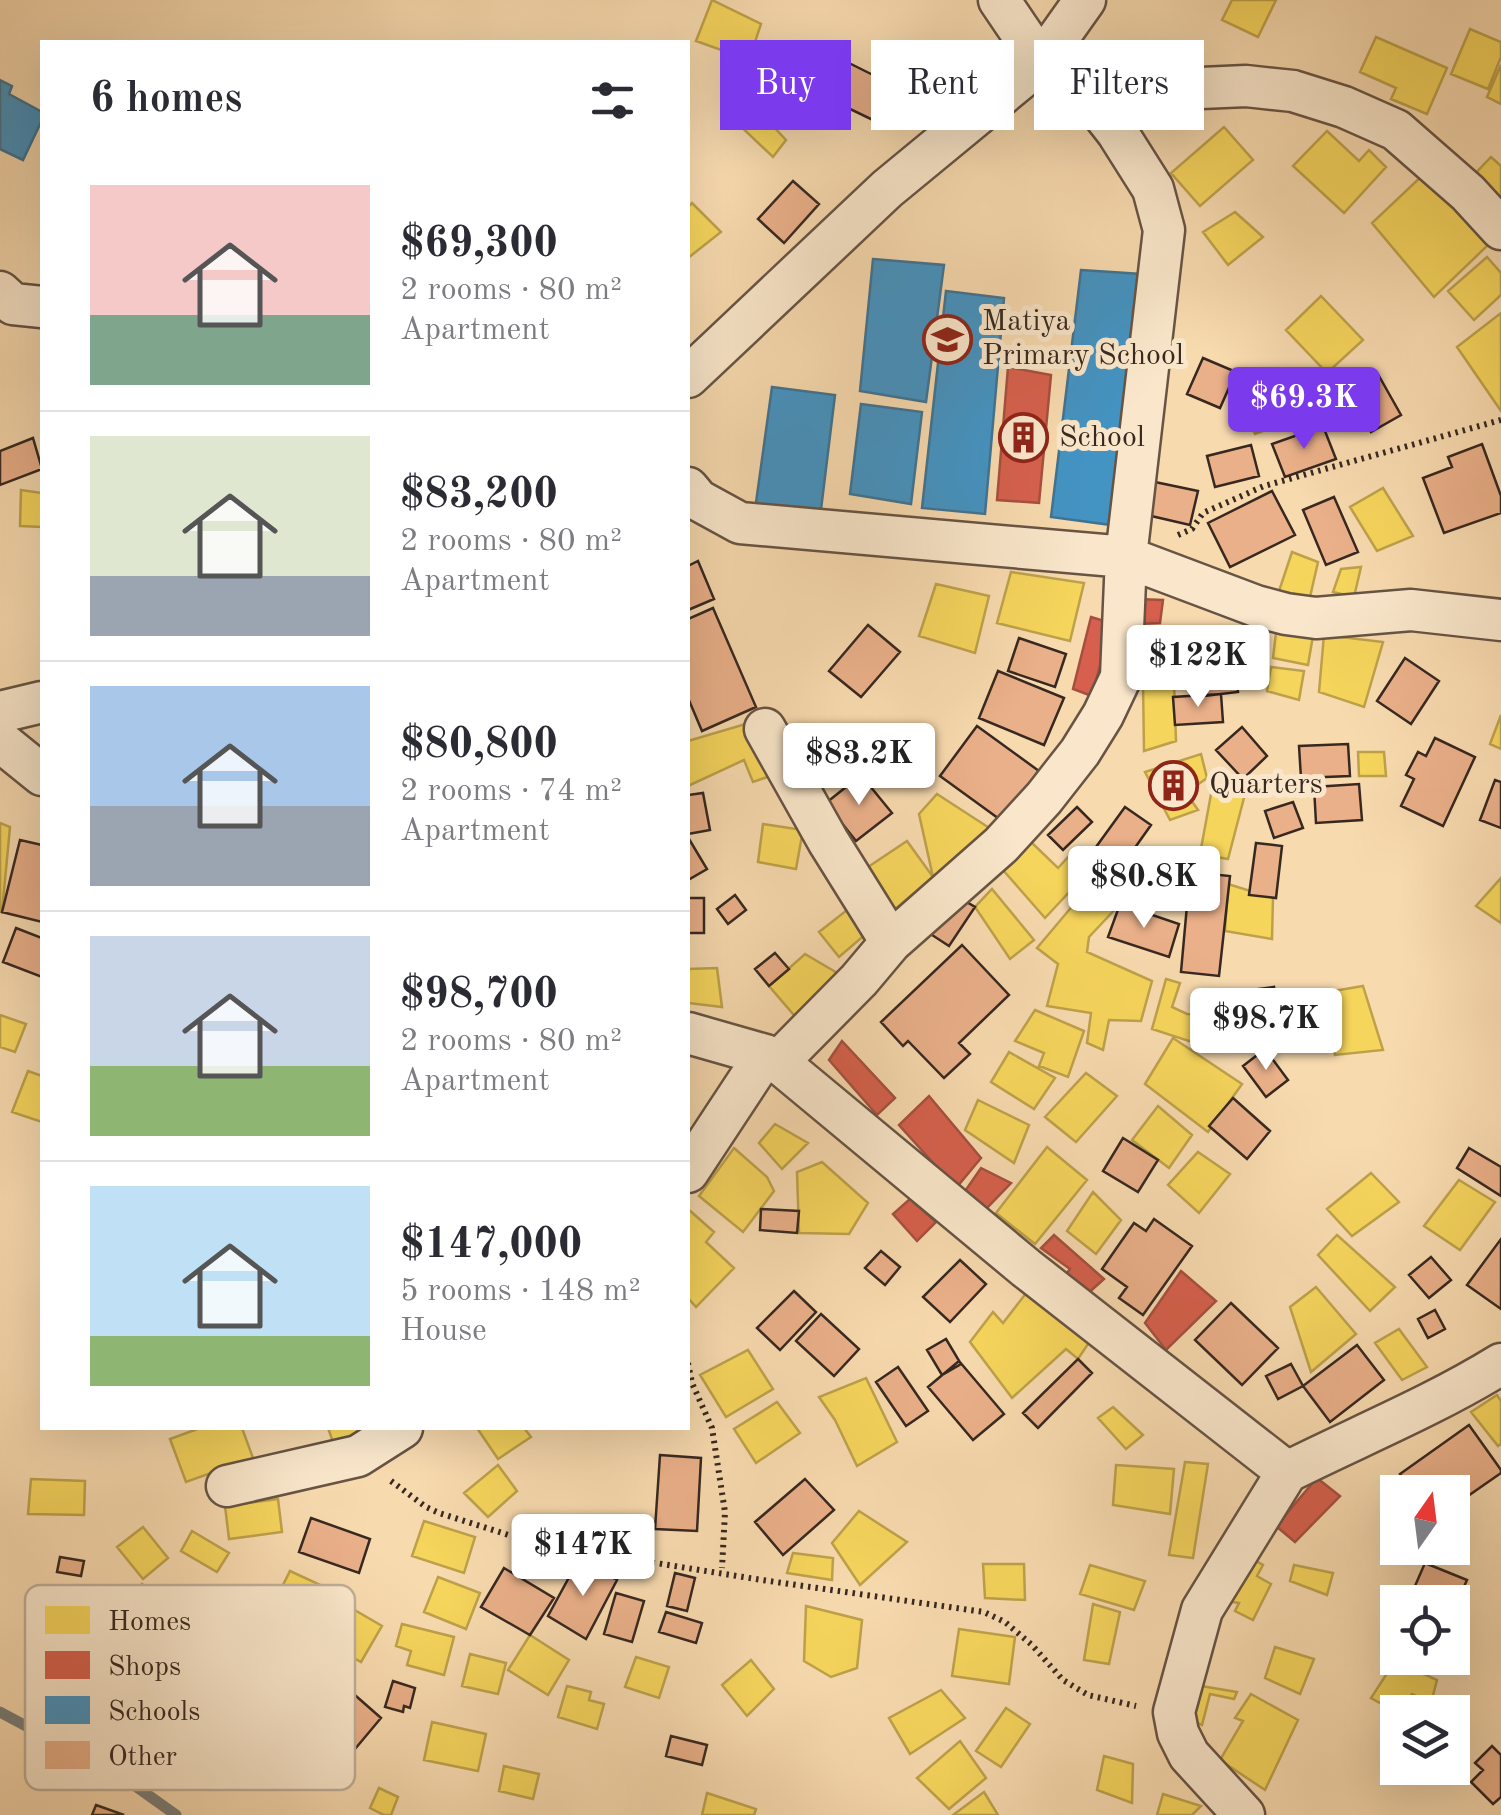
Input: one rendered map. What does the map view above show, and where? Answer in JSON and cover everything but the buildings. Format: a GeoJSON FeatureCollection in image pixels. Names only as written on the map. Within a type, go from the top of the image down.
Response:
{"type":"FeatureCollection","features":[{"type":"Feature","properties":{"kind":"street"},"geometry":{"type":"LineString","coordinates":[[998,0],[1034,51]]}},
{"type":"Feature","properties":{"kind":"street"},"geometry":{"type":"LineString","coordinates":[[1057,40],[1085,0]]}},
{"type":"Feature","properties":{"kind":"street"},"geometry":{"type":"LineString","coordinates":[[690,374],[888,189],[1034,69]]}},
{"type":"Feature","properties":{"kind":"street"},"geometry":{"type":"LineString","coordinates":[[1204,88],[1246,86],[1293,91],[1344,107],[1396,130],[1468,193],[1501,228]]}},
{"type":"Feature","properties":{"kind":"street"},"geometry":{"type":"LineString","coordinates":[[690,1169],[772,1058],[859,980],[891,942],[1001,845],[1044,798],[1088,740],[1121,678],[1126,557],[1164,230],[1154,189],[1116,130]]}},
{"type":"Feature","properties":{"kind":"street"},"geometry":{"type":"LineString","coordinates":[[0,292],[13,304],[40,307]]}},
{"type":"Feature","properties":{"kind":"street"},"geometry":{"type":"LineString","coordinates":[[690,490],[698,500],[740,523],[1126,557],[1286,614],[1316,618],[1412,610],[1501,620]]}},
{"type":"Feature","properties":{"kind":"street"},"geometry":{"type":"LineString","coordinates":[[0,712],[40,702]]}},
{"type":"Feature","properties":{"kind":"street"},"geometry":{"type":"LineString","coordinates":[[765,729],[891,942]]}},
{"type":"Feature","properties":{"kind":"street"},"geometry":{"type":"LineString","coordinates":[[0,741],[40,773]]}},
{"type":"Feature","properties":{"kind":"street"},"geometry":{"type":"LineString","coordinates":[[690,1034],[772,1058],[1026,1268],[1287,1472]]}},
{"type":"Feature","properties":{"kind":"street"},"geometry":{"type":"LineString","coordinates":[[1244,1815],[1189,1754],[1178,1733],[1174,1712],[1202,1610],[1287,1472],[1418,1412],[1501,1364]]}},
{"type":"Feature","properties":{"kind":"street"},"geometry":{"type":"LineString","coordinates":[[227,1486],[358,1456],[399,1430]]}},
{"type":"Feature","properties":{"kind":"path"},"geometry":{"type":"LineString","coordinates":[[1126,557],[1192,530],[1203,512],[1264,486],[1501,420]]}},
{"type":"Feature","properties":{"kind":"path"},"geometry":{"type":"LineString","coordinates":[[690,1373],[712,1428],[725,1512],[722,1568]]}},
{"type":"Feature","properties":{"kind":"path"},"geometry":{"type":"LineString","coordinates":[[358,1456],[426,1507],[537,1544],[984,1612],[1005,1622],[1063,1680],[1088,1695],[1117,1704],[1174,1712]]}},
{"type":"Feature","properties":{"kind":"waterway"},"geometry":{"type":"LineString","coordinates":[[0,1712],[25,1725]]}},
{"type":"Feature","properties":{"kind":"waterway"},"geometry":{"type":"LineString","coordinates":[[141,1790],[176,1815]]}},
{"type":"Feature","properties":{"kind":"place","name":"Matiya Primary School"},"geometry":{"type":"Point","coordinates":[947,339]}},
{"type":"Feature","properties":{"kind":"place","name":"School"},"geometry":{"type":"Point","coordinates":[1024,438]}},
{"type":"Feature","properties":{"kind":"place","name":"Quarters"},"geometry":{"type":"Point","coordinates":[1174,785]}}]}
